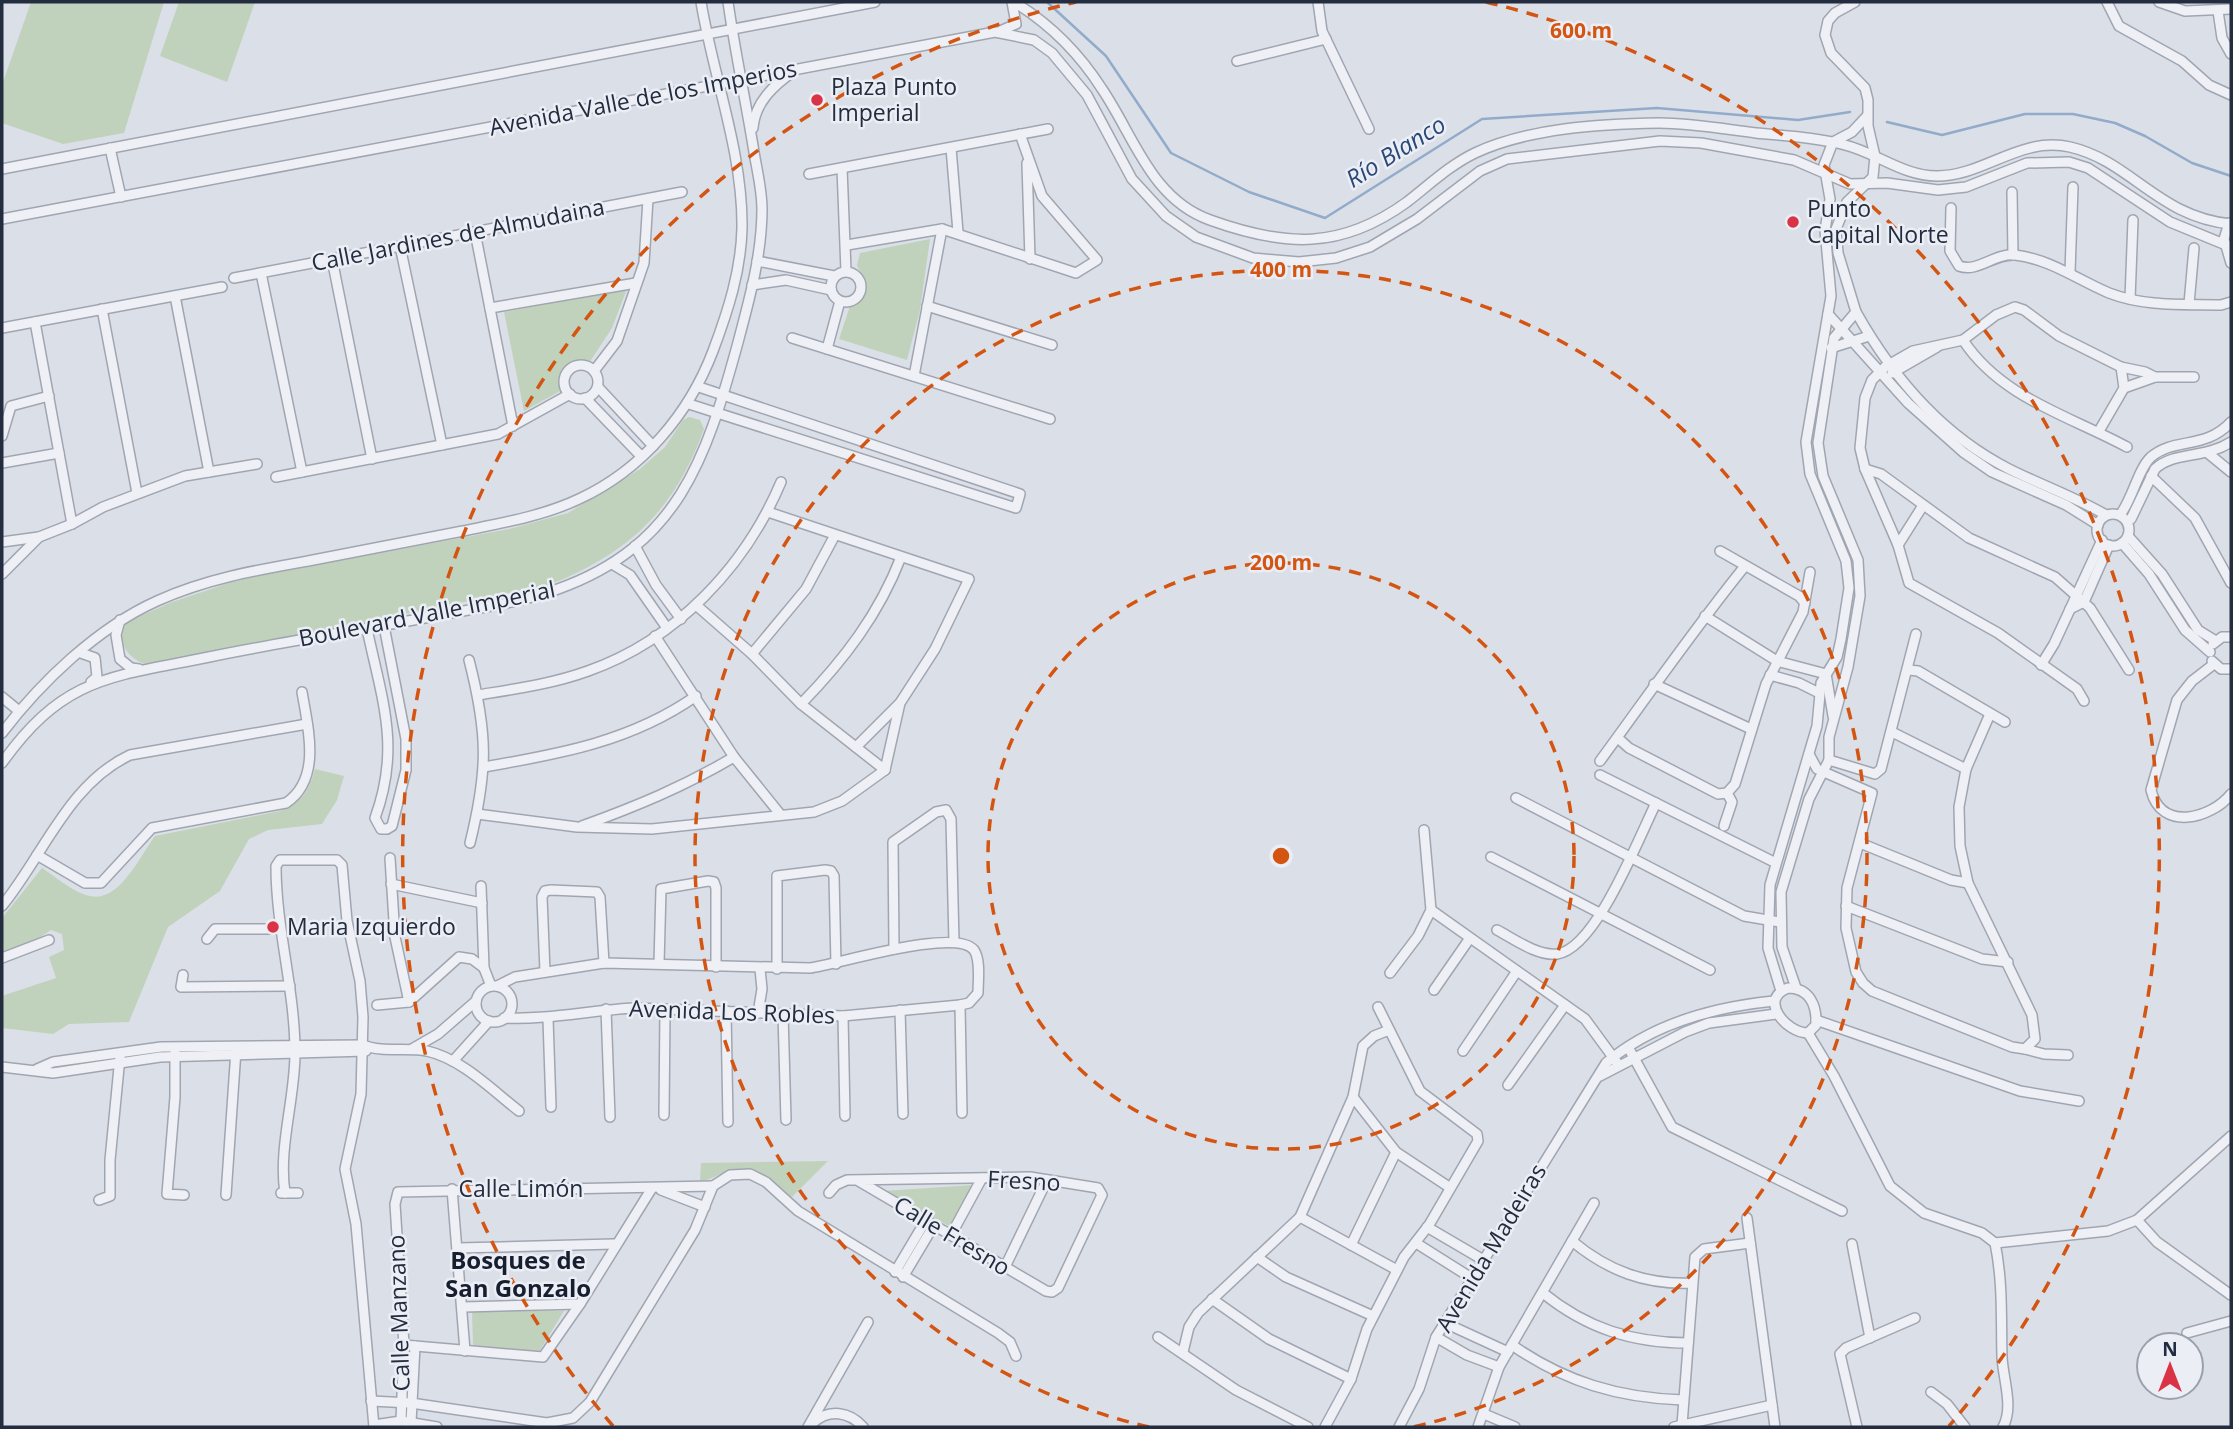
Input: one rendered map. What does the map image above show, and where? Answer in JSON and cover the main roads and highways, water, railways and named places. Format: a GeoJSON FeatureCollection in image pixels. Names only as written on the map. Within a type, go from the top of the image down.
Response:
{"type":"FeatureCollection","features":[{"type":"Feature","properties":{"kind":"waterway","name":"Río Blanco"},"geometry":{"type":"LineString","coordinates":[[1047,2],[1106,56],[1171,153],[1249,192],[1325,218],[1482,119],[1657,108],[1798,120],[1850,112]]}},
{"type":"Feature","properties":{"kind":"waterway","name":"Río Blanco"},"geometry":{"type":"LineString","coordinates":[[1887,122],[1942,135],[2025,114],[2073,114],[2115,123],[2145,136],[2192,163],[2231,176]]}},
{"type":"Feature","properties":{"kind":"place","name":"Plaza Punto Imperial"},"geometry":{"type":"Point","coordinates":[817,100]}},
{"type":"Feature","properties":{"kind":"place","name":"Punto Capital Norte"},"geometry":{"type":"Point","coordinates":[1793,222]}},
{"type":"Feature","properties":{"kind":"place","name":"Maria Izquierdo"},"geometry":{"type":"Point","coordinates":[273,927]}},
{"type":"Feature","properties":{"kind":"district","name":"Bosques de San Gonzalo"},"geometry":{"type":"Point","coordinates":[518,1275]}}]}
